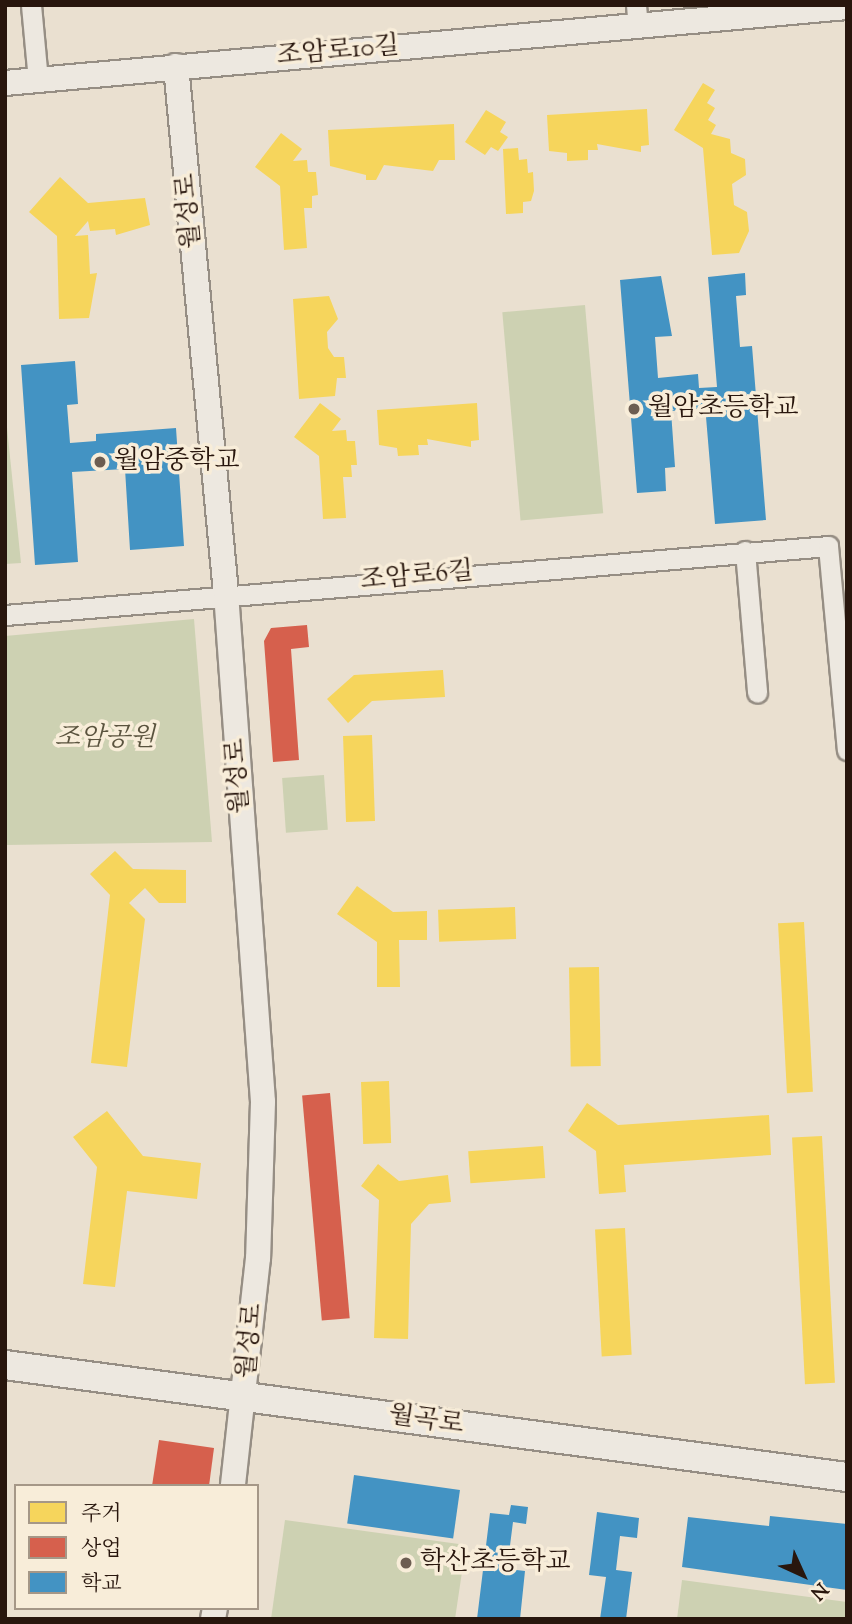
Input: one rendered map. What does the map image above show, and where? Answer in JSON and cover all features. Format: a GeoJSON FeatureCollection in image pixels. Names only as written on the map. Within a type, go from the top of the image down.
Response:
{"type":"FeatureCollection","features":[{"type":"Feature","properties":{"kind":"main road","name":"월곡로"},"geometry":{"type":"LineString","coordinates":[[5,1365],[847,1477]]}},
{"type":"Feature","properties":{"kind":"street"},"geometry":{"type":"LineString","coordinates":[[31,5],[38,80]]}},
{"type":"Feature","properties":{"kind":"street","name":"조암로10길"},"geometry":{"type":"LineString","coordinates":[[5,83],[637,15],[847,7]]}},
{"type":"Feature","properties":{"kind":"street","name":"월성로"},"geometry":{"type":"LineString","coordinates":[[176,66],[226,593],[263,1102],[246,1397],[233,1484]]}},
{"type":"Feature","properties":{"kind":"street","name":"조암로6길"},"geometry":{"type":"LineString","coordinates":[[5,615],[226,593],[828,546],[847,750]]}},
{"type":"Feature","properties":{"kind":"street"},"geometry":{"type":"LineString","coordinates":[[745,551],[757,692]]}},
{"type":"Feature","properties":{"kind":"green space"},"geometry":{"type":"Polygon","coordinates":[[[585,305],[603,513],[521,520],[502,312],[585,305]]]}},
{"type":"Feature","properties":{"kind":"green space"},"geometry":{"type":"Polygon","coordinates":[[[5,408],[21,563],[5,564],[5,408]]]}},
{"type":"Feature","properties":{"kind":"green space","name":"조암공원"},"geometry":{"type":"Polygon","coordinates":[[[194,619],[212,842],[5,845],[5,636],[194,619]]]}},
{"type":"Feature","properties":{"kind":"green space"},"geometry":{"type":"Polygon","coordinates":[[[324,775],[328,830],[286,833],[282,778],[324,775]]]}},
{"type":"Feature","properties":{"kind":"green space"},"geometry":{"type":"Polygon","coordinates":[[[285,1520],[466,1545],[455,1619],[271,1619],[285,1520]]]}},
{"type":"Feature","properties":{"kind":"green space"},"geometry":{"type":"Polygon","coordinates":[[[682,1580],[847,1602],[847,1619],[677,1619],[682,1580]]]}},
{"type":"Feature","properties":{"kind":"building: 주거"},"geometry":{"type":"Polygon","coordinates":[[[703,83],[715,90],[707,103],[715,108],[708,120],[716,125],[711,134],[730,139],[731,153],[745,159],[746,175],[732,184],[734,205],[747,212],[749,231],[739,253],[712,255],[703,148],[674,130],[703,83]]]}},
{"type":"Feature","properties":{"kind":"building: 주거"},"geometry":{"type":"Polygon","coordinates":[[[647,109],[649,145],[641,146],[641,152],[597,144],[598,150],[588,150],[588,160],[567,161],[567,153],[549,151],[547,115],[647,109]]]}},
{"type":"Feature","properties":{"kind":"building: 주거"},"geometry":{"type":"Polygon","coordinates":[[[486,110],[506,122],[500,132],[508,137],[498,151],[491,147],[485,155],[465,142],[486,110]]]}},
{"type":"Feature","properties":{"kind":"building: 주거"},"geometry":{"type":"Polygon","coordinates":[[[454,124],[455,160],[439,160],[433,171],[384,165],[376,180],[366,180],[366,175],[330,166],[328,130],[454,124]]]}},
{"type":"Feature","properties":{"kind":"building: 주거"},"geometry":{"type":"Polygon","coordinates":[[[281,133],[302,149],[293,161],[307,160],[308,172],[316,172],[318,195],[312,196],[312,208],[304,208],[307,248],[284,250],[280,186],[255,167],[281,133]]]}},
{"type":"Feature","properties":{"kind":"building: 주거"},"geometry":{"type":"Polygon","coordinates":[[[518,148],[519,160],[527,159],[528,173],[533,172],[534,191],[531,201],[523,202],[523,213],[506,214],[503,149],[518,148]]]}},
{"type":"Feature","properties":{"kind":"building: 주거"},"geometry":{"type":"Polygon","coordinates":[[[60,177],[88,203],[145,198],[150,225],[116,235],[115,229],[90,231],[88,221],[75,236],[88,235],[90,274],[97,273],[89,318],[59,319],[57,236],[29,212],[60,177]]]}},
{"type":"Feature","properties":{"kind":"building: 주거"},"geometry":{"type":"Polygon","coordinates":[[[329,296],[338,319],[327,332],[328,348],[334,357],[344,357],[346,378],[337,378],[335,396],[299,399],[293,299],[329,296]]]}},
{"type":"Feature","properties":{"kind":"building: 주거"},"geometry":{"type":"Polygon","coordinates":[[[320,403],[341,419],[332,431],[346,430],[347,441],[355,441],[357,465],[351,465],[352,477],[343,477],[346,518],[323,519],[319,456],[294,437],[320,403]]]}},
{"type":"Feature","properties":{"kind":"building: 주거"},"geometry":{"type":"Polygon","coordinates":[[[477,403],[479,440],[471,441],[471,447],[427,439],[428,445],[418,445],[419,455],[398,456],[397,448],[379,445],[377,410],[477,403]]]}},
{"type":"Feature","properties":{"kind":"building: 주거"},"geometry":{"type":"Polygon","coordinates":[[[443,670],[445,697],[372,701],[348,723],[327,699],[354,675],[443,670]]]}},
{"type":"Feature","properties":{"kind":"building: 주거"},"geometry":{"type":"Polygon","coordinates":[[[372,735],[375,821],[346,822],[343,736],[372,735]]]}},
{"type":"Feature","properties":{"kind":"building: 주거"},"geometry":{"type":"Polygon","coordinates":[[[115,851],[133,869],[186,870],[186,903],[159,903],[145,888],[129,903],[145,919],[127,1067],[91,1063],[110,895],[90,874],[115,851]]]}},
{"type":"Feature","properties":{"kind":"building: 주거"},"geometry":{"type":"Polygon","coordinates":[[[357,886],[393,912],[427,911],[427,940],[399,940],[400,987],[377,987],[377,942],[337,914],[357,886]]]}},
{"type":"Feature","properties":{"kind":"building: 주거"},"geometry":{"type":"Polygon","coordinates":[[[515,907],[516,939],[439,942],[438,910],[515,907]]]}},
{"type":"Feature","properties":{"kind":"building: 주거"},"geometry":{"type":"Polygon","coordinates":[[[804,922],[813,1092],[787,1093],[778,923],[804,922]]]}},
{"type":"Feature","properties":{"kind":"building: 주거"},"geometry":{"type":"Polygon","coordinates":[[[599,967],[601,1066],[571,1067],[569,968],[599,967]]]}},
{"type":"Feature","properties":{"kind":"building: 주거"},"geometry":{"type":"Polygon","coordinates":[[[389,1081],[391,1143],[363,1144],[361,1082],[389,1081]]]}},
{"type":"Feature","properties":{"kind":"building: 주거"},"geometry":{"type":"Polygon","coordinates":[[[587,1103],[618,1125],[769,1115],[771,1155],[624,1165],[626,1192],[599,1194],[596,1151],[568,1131],[587,1103]]]}},
{"type":"Feature","properties":{"kind":"building: 주거"},"geometry":{"type":"Polygon","coordinates":[[[107,1111],[143,1156],[201,1163],[197,1199],[127,1191],[115,1287],[83,1284],[97,1167],[73,1137],[107,1111]]]}},
{"type":"Feature","properties":{"kind":"building: 주거"},"geometry":{"type":"Polygon","coordinates":[[[822,1136],[835,1383],[805,1384],[792,1138],[822,1136]]]}},
{"type":"Feature","properties":{"kind":"building: 주거"},"geometry":{"type":"Polygon","coordinates":[[[543,1146],[545,1178],[470,1183],[468,1151],[543,1146]]]}},
{"type":"Feature","properties":{"kind":"building: 주거"},"geometry":{"type":"Polygon","coordinates":[[[378,1164],[399,1181],[448,1175],[451,1202],[429,1204],[411,1224],[408,1339],[374,1338],[379,1200],[361,1186],[378,1164]]]}},
{"type":"Feature","properties":{"kind":"building: 주거"},"geometry":{"type":"Polygon","coordinates":[[[625,1228],[632,1355],[602,1356],[595,1230],[625,1228]]]}},
{"type":"Feature","properties":{"kind":"building: 상업"},"geometry":{"type":"Polygon","coordinates":[[[307,625],[309,647],[291,649],[299,760],[273,762],[264,641],[271,628],[307,625]]]}},
{"type":"Feature","properties":{"kind":"building: 상업"},"geometry":{"type":"Polygon","coordinates":[[[330,1093],[350,1318],[322,1321],[302,1095],[330,1093]]]}},
{"type":"Feature","properties":{"kind":"building: 상업"},"geometry":{"type":"Polygon","coordinates":[[[159,1440],[214,1448],[209,1484],[152,1484],[159,1440]]]}},
{"type":"Feature","properties":{"kind":"building: 학교"},"geometry":{"type":"Polygon","coordinates":[[[745,273],[746,295],[736,296],[740,347],[752,346],[766,520],[715,524],[706,417],[721,416],[720,407],[671,411],[675,467],[665,468],[666,491],[637,493],[620,280],[661,276],[672,336],[655,337],[658,378],[698,374],[699,388],[717,387],[708,277],[745,273]]]}},
{"type":"Feature","properties":{"kind":"building: 학교"},"geometry":{"type":"Polygon","coordinates":[[[75,361],[78,404],[67,405],[70,443],[96,441],[96,434],[176,428],[184,546],[130,550],[125,469],[72,472],[78,562],[35,565],[21,365],[75,361]]]}},
{"type":"Feature","properties":{"kind":"building: 학교"},"geometry":{"type":"Polygon","coordinates":[[[354,1475],[460,1490],[453,1538],[347,1524],[354,1475]]]}},
{"type":"Feature","properties":{"kind":"building: 학교"},"geometry":{"type":"Polygon","coordinates":[[[511,1505],[528,1507],[526,1524],[513,1522],[507,1569],[525,1571],[520,1619],[477,1619],[490,1513],[509,1515],[511,1505]]]}},
{"type":"Feature","properties":{"kind":"building: 학교"},"geometry":{"type":"Polygon","coordinates":[[[597,1512],[639,1518],[637,1538],[620,1536],[616,1570],[632,1572],[626,1619],[600,1619],[606,1577],[589,1575],[597,1512]]]}},
{"type":"Feature","properties":{"kind":"building: 학교"},"geometry":{"type":"Polygon","coordinates":[[[770,1516],[847,1524],[847,1590],[682,1567],[688,1517],[769,1526],[770,1516]]]}},
{"type":"Feature","properties":{"kind":"place","name":"월암초등학교"},"geometry":{"type":"Point","coordinates":[634,409]}},
{"type":"Feature","properties":{"kind":"place","name":"월암중학교"},"geometry":{"type":"Point","coordinates":[100,462]}},
{"type":"Feature","properties":{"kind":"place","name":"학산초등학교"},"geometry":{"type":"Point","coordinates":[406,1563]}}]}
